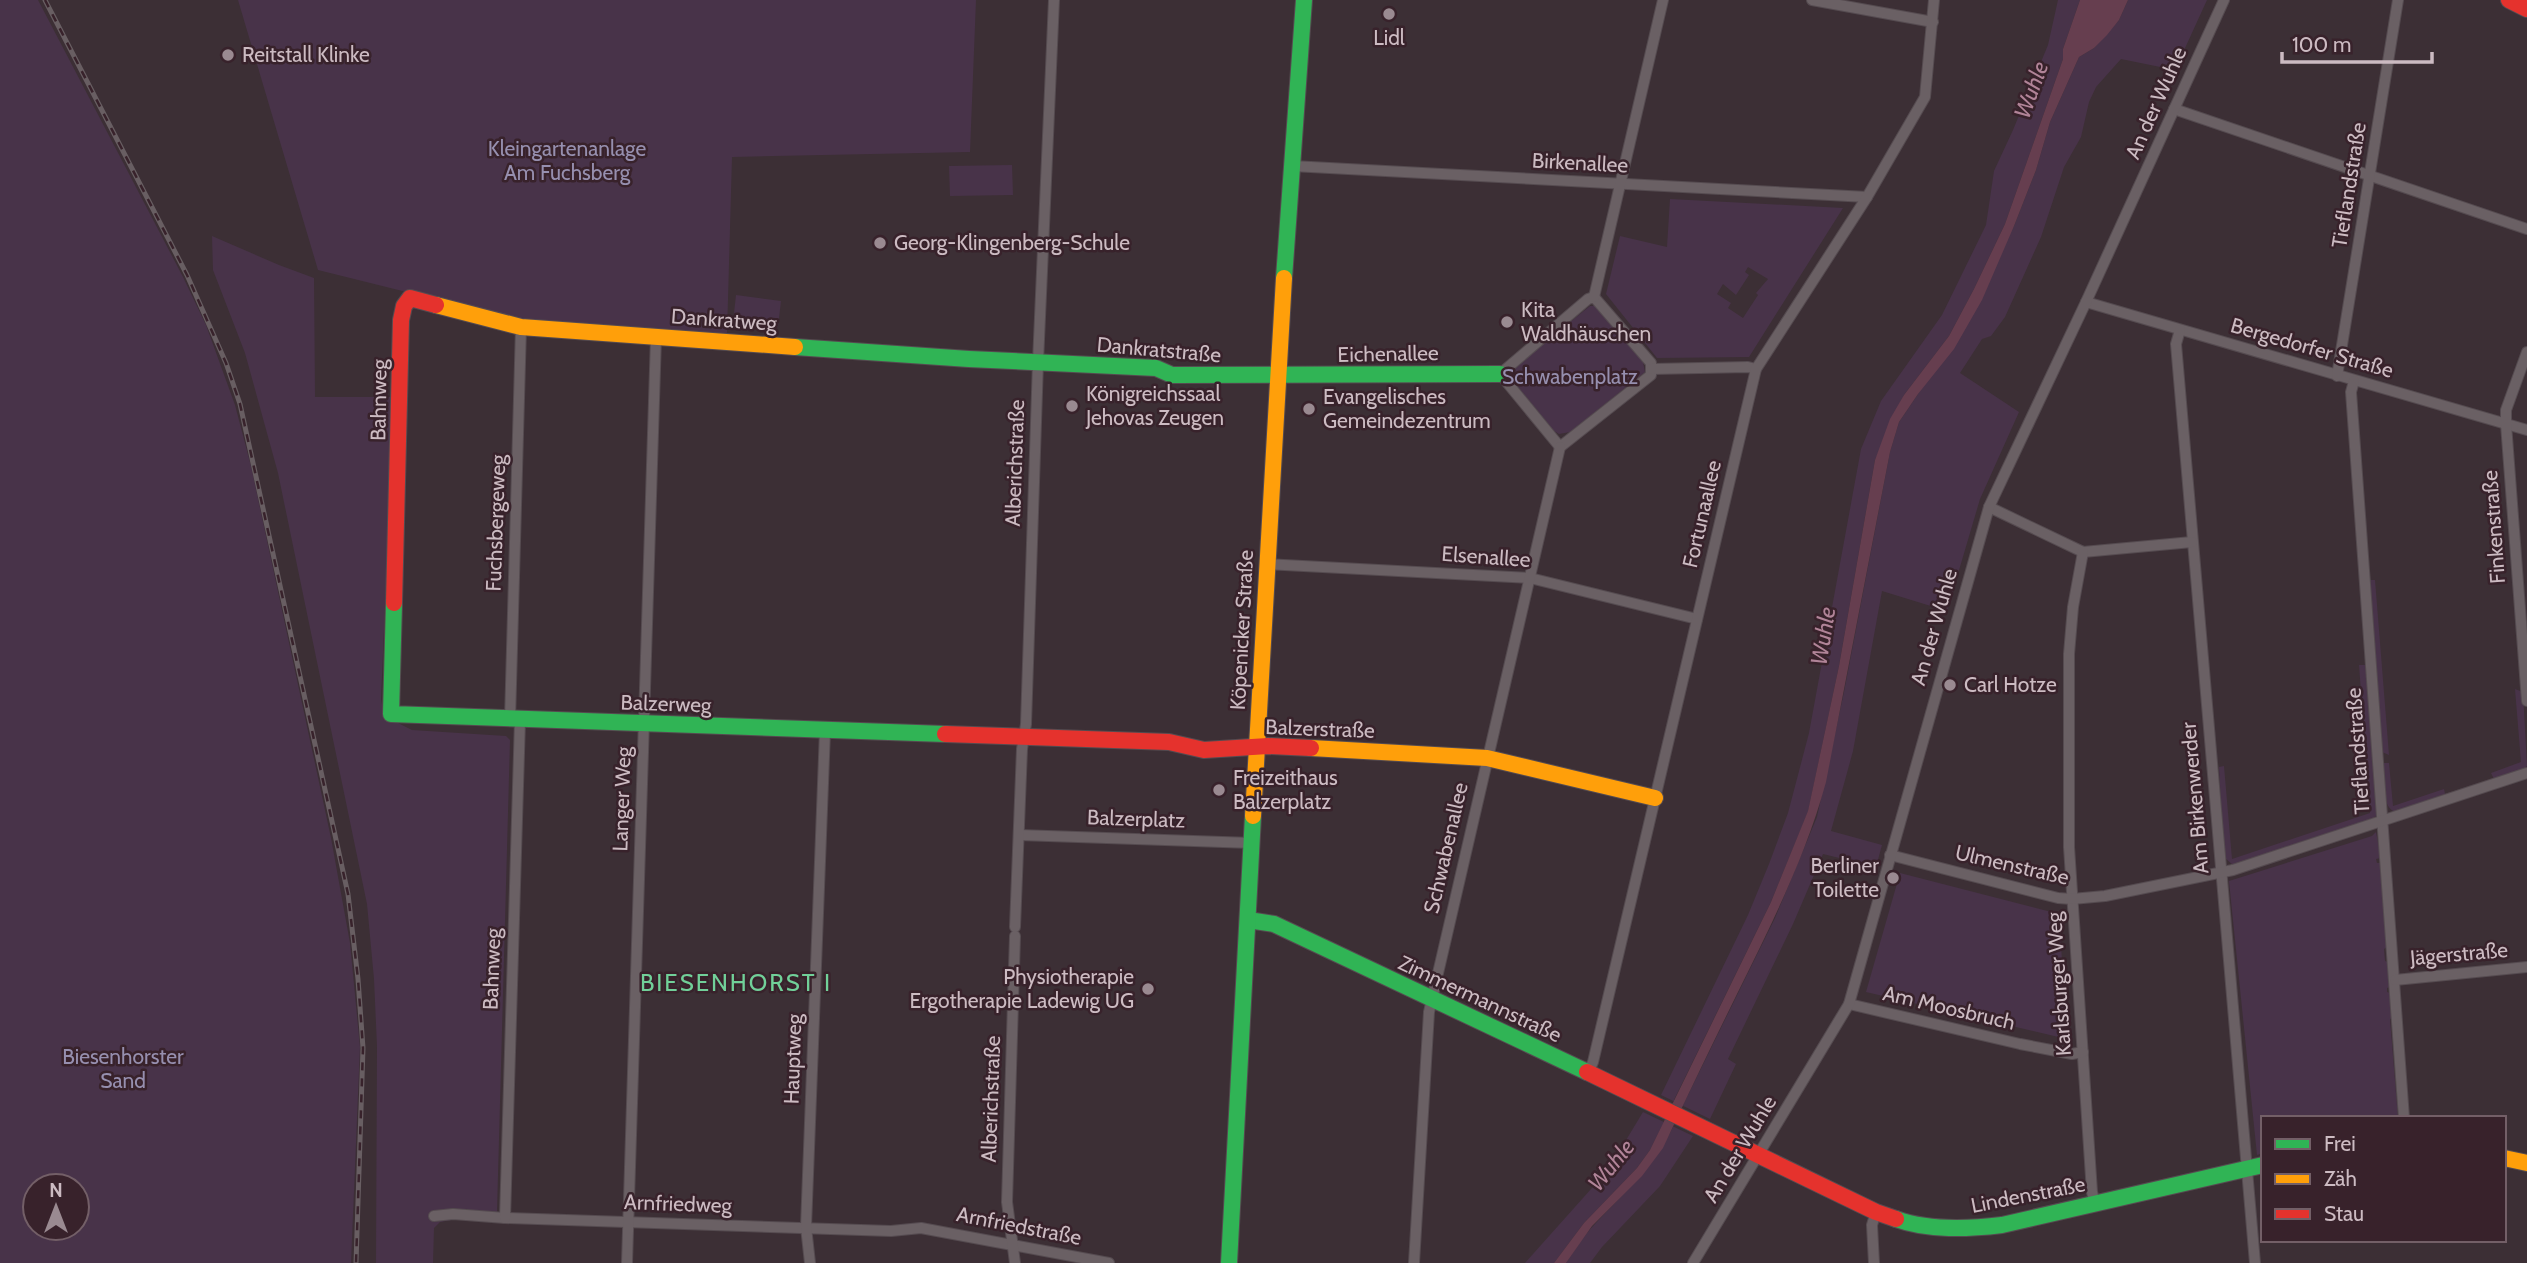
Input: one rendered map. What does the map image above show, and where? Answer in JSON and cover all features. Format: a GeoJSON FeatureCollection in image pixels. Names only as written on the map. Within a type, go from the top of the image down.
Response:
{"type":"FeatureCollection","features":[{"type":"Feature","properties":{"kind":"street","name":"Alberichstraße"},"geometry":{"type":"LineString","coordinates":[[1015,1263],[1007,1202],[1015,931],[1054,0]]}},
{"type":"Feature","properties":{"kind":"street","name":"Köpenicker Straße"},"geometry":{"type":"LineString","coordinates":[[1229,1263],[1277,377],[1304,0]]}},
{"type":"Feature","properties":{"kind":"street"},"geometry":{"type":"LineString","coordinates":[[1594,297],[1662,0]]}},
{"type":"Feature","properties":{"kind":"street"},"geometry":{"type":"LineString","coordinates":[[1812,0],[1933,23]]}},
{"type":"Feature","properties":{"kind":"street","name":"Fortunaallee"},"geometry":{"type":"LineString","coordinates":[[1588,1073],[1593,1062],[1756,369],[1867,197],[1925,97],[1934,0]]}},
{"type":"Feature","properties":{"kind":"street","name":"An der Wuhle"},"geometry":{"type":"LineString","coordinates":[[1693,1263],[1849,1004],[1989,508],[2224,0]]}},
{"type":"Feature","properties":{"kind":"street","name":"Tieflandstraße"},"geometry":{"type":"LineString","coordinates":[[2337,376],[2398,0]]}},
{"type":"Feature","properties":{"kind":"street"},"geometry":{"type":"LineString","coordinates":[[2509,0],[2527,9]]}},
{"type":"Feature","properties":{"kind":"street"},"geometry":{"type":"LineString","coordinates":[[2174,109],[2527,229]]}},
{"type":"Feature","properties":{"kind":"street","name":"Birkenallee"},"geometry":{"type":"LineString","coordinates":[[1292,166],[1867,197]]}},
{"type":"Feature","properties":{"kind":"street"},"geometry":{"type":"LineString","coordinates":[[1594,297],[1651,363],[1651,376],[1560,447],[1500,374],[1588,299],[1594,297]]}},
{"type":"Feature","properties":{"kind":"street","name":"Dankratweg"},"geometry":{"type":"LineString","coordinates":[[410,298],[521,327],[1038,362]]}},
{"type":"Feature","properties":{"kind":"street","name":"Bahnweg"},"geometry":{"type":"LineString","coordinates":[[391,714],[401,320],[404,306],[410,298]]}},
{"type":"Feature","properties":{"kind":"street","name":"Bergedorfer Straße"},"geometry":{"type":"LineString","coordinates":[[2086,302],[2527,430]]}},
{"type":"Feature","properties":{"kind":"street","name":"Fuchsbergeweg"},"geometry":{"type":"LineString","coordinates":[[515,720],[521,327]]}},
{"type":"Feature","properties":{"kind":"street","name":"Am Birkenwerder"},"geometry":{"type":"LineString","coordinates":[[2180,330],[2176,344],[2255,1263]]}},
{"type":"Feature","properties":{"kind":"street","name":"Langer Weg"},"geometry":{"type":"LineString","coordinates":[[627,1263],[656,337]]}},
{"type":"Feature","properties":{"kind":"street","name":"Finkenstraße"},"geometry":{"type":"LineString","coordinates":[[2527,352],[2506,410],[2527,701]]}},
{"type":"Feature","properties":{"kind":"street","name":"Dankratstraße"},"geometry":{"type":"LineString","coordinates":[[1038,362],[1156,368],[1172,375],[1277,377]]}},
{"type":"Feature","properties":{"kind":"street"},"geometry":{"type":"LineString","coordinates":[[1652,369],[1756,369]]}},
{"type":"Feature","properties":{"kind":"street","name":"Eichenallee"},"geometry":{"type":"LineString","coordinates":[[1277,377],[1500,374]]}},
{"type":"Feature","properties":{"kind":"street","name":"Tieflandstraße"},"geometry":{"type":"LineString","coordinates":[[2354,381],[2351,392],[2404,1116]]}},
{"type":"Feature","properties":{"kind":"street","name":"Schwabenallee"},"geometry":{"type":"LineString","coordinates":[[1414,1263],[1427,1039],[1432,1000],[1560,447]]}},
{"type":"Feature","properties":{"kind":"street"},"geometry":{"type":"LineString","coordinates":[[1989,508],[2083,552],[2192,542]]}},
{"type":"Feature","properties":{"kind":"street","name":"Karlsburger Weg"},"geometry":{"type":"LineString","coordinates":[[2083,552],[2073,607],[2069,654],[2069,847],[2092,1192],[2095,1204]]}},
{"type":"Feature","properties":{"kind":"street","name":"Elsenallee"},"geometry":{"type":"LineString","coordinates":[[1267,564],[1530,578],[1697,619]]}},
{"type":"Feature","properties":{"kind":"street","name":"Balzerweg"},"geometry":{"type":"LineString","coordinates":[[391,714],[939,734]]}},
{"type":"Feature","properties":{"kind":"street","name":"Bahnweg"},"geometry":{"type":"LineString","coordinates":[[505,1218],[515,720]]}},
{"type":"Feature","properties":{"kind":"street","name":"Hauptweg"},"geometry":{"type":"LineString","coordinates":[[810,1263],[806,1227],[825,731]]}},
{"type":"Feature","properties":{"kind":"street","name":"Balzerstraße"},"geometry":{"type":"LineString","coordinates":[[939,734],[1170,742],[1181,747],[1194,748],[1299,748],[1487,758],[1655,798]]}},
{"type":"Feature","properties":{"kind":"street","name":"Ulmenstraße"},"geometry":{"type":"LineString","coordinates":[[1890,855],[2057,898],[2072,900],[2105,896],[2221,872],[2527,773]]}},
{"type":"Feature","properties":{"kind":"street","name":"Balzerplatz"},"geometry":{"type":"LineString","coordinates":[[1019,835],[1252,842]]}},
{"type":"Feature","properties":{"kind":"street","name":"Zimmermannstraße"},"geometry":{"type":"LineString","coordinates":[[1248,920],[1274,924],[1693,1123]]}},
{"type":"Feature","properties":{"kind":"street","name":"Jägerstraße"},"geometry":{"type":"LineString","coordinates":[[2395,980],[2527,967]]}},
{"type":"Feature","properties":{"kind":"street","name":"Am Moosbruch"},"geometry":{"type":"LineString","coordinates":[[1849,1004],[2020,1044],[2071,1054],[2083,1052]]}},
{"type":"Feature","properties":{"kind":"street","name":"Lindenstraße"},"geometry":{"type":"LineString","coordinates":[[1693,1123],[1876,1212],[1904,1222],[1969,1230],[2261,1165]]}},
{"type":"Feature","properties":{"kind":"street"},"geometry":{"type":"LineString","coordinates":[[2506,1158],[2527,1163]]}},
{"type":"Feature","properties":{"kind":"street"},"geometry":{"type":"LineString","coordinates":[[1874,1263],[1872,1225],[1876,1212]]}},
{"type":"Feature","properties":{"kind":"street","name":"Arnfriedweg"},"geometry":{"type":"LineString","coordinates":[[434,1216],[453,1214],[891,1231],[921,1228]]}},
{"type":"Feature","properties":{"kind":"street","name":"Arnfriedstraße"},"geometry":{"type":"LineString","coordinates":[[921,1228],[1109,1263]]}},
{"type":"Feature","properties":{"kind":"green space","name":"Biesenhorster Sand"},"geometry":{"type":"Polygon","coordinates":[[[0,0],[38,0],[183,277],[206,325],[235,405],[251,466],[331,838],[350,943],[360,1047],[351,1263],[0,1263],[0,0]]]}},
{"type":"Feature","properties":{"kind":"green space","name":"Kleingartenanlage Am Fuchsberg"},"geometry":{"type":"Polygon","coordinates":[[[238,0],[976,0],[970,152],[732,157],[727,335],[527,322],[318,270],[238,0]]]}},
{"type":"Feature","properties":{"kind":"green space"},"geometry":{"type":"Polygon","coordinates":[[[2058,0],[2080,0],[2063,49],[2063,59],[2005,224],[1949,336],[1904,395],[1875,460],[1839,666],[1808,812],[1771,902],[1674,1100],[1683,1105],[1775,918],[1817,817],[1890,452],[1899,422],[1918,394],[2014,226],[2036,170],[2050,122],[2079,57],[2094,48],[2119,20],[2128,0],[2207,0],[2175,70],[2121,59],[2096,87],[2089,102],[2081,137],[2064,167],[2041,237],[2005,317],[1991,336],[1982,339],[1960,373],[2019,412],[1980,499],[1947,611],[1882,591],[1853,751],[1831,831],[1882,845],[1876,867],[1823,854],[1793,924],[1728,1059],[1736,1064],[1710,1119],[1661,1095],[1748,915],[1788,813],[1809,733],[1861,449],[1881,401],[1942,315],[1986,225],[1994,171],[2048,45],[2058,0]]]}},
{"type":"Feature","properties":{"kind":"green space"},"geometry":{"type":"Polygon","coordinates":[[[1012,165],[1013,195],[950,196],[949,166],[1012,165]]]}},
{"type":"Feature","properties":{"kind":"green space"},"geometry":{"type":"Polygon","coordinates":[[[1670,199],[1843,208],[1749,357],[1657,358],[1606,294],[1620,236],[1667,247],[1670,199]],[[1748,267],[1745,272],[1749,275],[1736,295],[1723,284],[1717,294],[1731,303],[1728,308],[1743,318],[1758,295],[1756,293],[1768,279],[1748,267]]]}},
{"type":"Feature","properties":{"kind":"green space"},"geometry":{"type":"Polygon","coordinates":[[[212,236],[314,278],[315,397],[394,397],[381,699],[384,716],[412,730],[506,736],[510,740],[497,1212],[440,1222],[434,1228],[433,1263],[376,1263],[377,1046],[367,904],[278,473],[245,353],[213,270],[212,236]]]}},
{"type":"Feature","properties":{"kind":"green space"},"geometry":{"type":"Polygon","coordinates":[[[736,295],[781,301],[778,327],[733,322],[736,295]]]}},
{"type":"Feature","properties":{"kind":"green space","name":"Schwabenplatz"},"geometry":{"type":"Polygon","coordinates":[[[1590,306],[1598,306],[1643,362],[1645,372],[1570,432],[1559,434],[1510,377],[1514,367],[1590,306]]]}},
{"type":"Feature","properties":{"kind":"green space"},"geometry":{"type":"Polygon","coordinates":[[[2370,580],[2375,580],[2389,755],[2382,752],[2370,580]]]}},
{"type":"Feature","properties":{"kind":"green space"},"geometry":{"type":"Polygon","coordinates":[[[2359,665],[2366,665],[2377,815],[2373,819],[2233,865],[2224,857],[2219,767],[2224,766],[2232,859],[2370,813],[2359,665]]]}},
{"type":"Feature","properties":{"kind":"green space"},"geometry":{"type":"Polygon","coordinates":[[[2515,689],[2523,692],[2527,766],[2494,779],[2491,773],[2521,762],[2515,689]]]}},
{"type":"Feature","properties":{"kind":"green space"},"geometry":{"type":"Polygon","coordinates":[[[2383,763],[2389,763],[2393,806],[2444,789],[2445,794],[2395,812],[2387,804],[2385,797],[2383,763]]]}},
{"type":"Feature","properties":{"kind":"green space"},"geometry":{"type":"Polygon","coordinates":[[[2376,832],[2381,858],[2376,859],[2377,863],[2381,863],[2387,947],[2384,949],[2385,961],[2388,962],[2390,987],[2387,992],[2390,993],[2398,1116],[2261,1116],[2261,1154],[2257,1155],[2229,881],[2372,836],[2376,832]]]}},
{"type":"Feature","properties":{"kind":"green space"},"geometry":{"type":"Polygon","coordinates":[[[1900,873],[2059,914],[2067,1039],[1866,992],[1900,873]]]}},
{"type":"Feature","properties":{"kind":"green space"},"geometry":{"type":"Polygon","coordinates":[[[1643,1112],[1664,1122],[1637,1168],[1584,1223],[1554,1263],[1525,1263],[1608,1170],[1643,1112]]]}},
{"type":"Feature","properties":{"kind":"green space"},"geometry":{"type":"Polygon","coordinates":[[[1665,1123],[1693,1136],[1660,1186],[1590,1263],[1566,1263],[1587,1233],[1657,1154],[1673,1127],[1665,1123]]]}},
{"type":"Feature","properties":{"kind":"shaded area"},"geometry":{"type":"Polygon","coordinates":[[[2080,0],[2128,0],[2119,20],[2107,35],[2094,48],[2079,57],[2050,122],[2036,170],[1982,300],[1954,349],[1899,422],[1890,452],[1826,782],[1798,863],[1663,1148],[1642,1176],[1592,1226],[1566,1263],[1554,1263],[1584,1223],[1637,1168],[1650,1150],[1771,902],[1808,811],[1839,666],[1875,460],[1890,419],[1904,395],[1949,336],[2005,224],[2063,59],[2063,49],[2080,0]]]}},
{"type":"Feature","properties":{"kind":"railway"},"geometry":{"type":"LineString","coordinates":[[45,0],[187,275],[226,363],[240,404],[348,894],[363,1048],[356,1263]]}},
{"type":"Feature","properties":{"kind":"traffic: fast"},"geometry":{"type":"LineString","coordinates":[[1284,278],[1304,0]]}},
{"type":"Feature","properties":{"kind":"traffic: fast"},"geometry":{"type":"LineString","coordinates":[[795,347],[1156,368],[1172,375],[1500,374]]}},
{"type":"Feature","properties":{"kind":"traffic: fast"},"geometry":{"type":"LineString","coordinates":[[394,603],[391,714],[945,734]]}},
{"type":"Feature","properties":{"kind":"traffic: fast"},"geometry":{"type":"LineString","coordinates":[[1229,1263],[1253,816]]}},
{"type":"Feature","properties":{"kind":"traffic: fast"},"geometry":{"type":"LineString","coordinates":[[1248,920],[1274,924],[1587,1072]]}},
{"type":"Feature","properties":{"kind":"traffic: fast"},"geometry":{"type":"LineString","coordinates":[[1896,1219],[1922,1226],[1949,1228],[2002,1225],[2261,1165]]}},
{"type":"Feature","properties":{"kind":"traffic: slow"},"geometry":{"type":"LineString","coordinates":[[1253,816],[1284,278]]}},
{"type":"Feature","properties":{"kind":"traffic: slow"},"geometry":{"type":"LineString","coordinates":[[436,305],[521,327],[795,347]]}},
{"type":"Feature","properties":{"kind":"traffic: slow"},"geometry":{"type":"LineString","coordinates":[[1311,748],[1487,758],[1655,798]]}},
{"type":"Feature","properties":{"kind":"traffic: slow"},"geometry":{"type":"LineString","coordinates":[[2506,1158],[2527,1163]]}},
{"type":"Feature","properties":{"kind":"traffic: jam"},"geometry":{"type":"LineString","coordinates":[[2509,0],[2527,9]]}},
{"type":"Feature","properties":{"kind":"traffic: jam"},"geometry":{"type":"LineString","coordinates":[[394,603],[401,320],[404,306],[410,298],[436,305]]}},
{"type":"Feature","properties":{"kind":"traffic: jam"},"geometry":{"type":"LineString","coordinates":[[945,734],[1169,742],[1204,750],[1268,746],[1311,748]]}},
{"type":"Feature","properties":{"kind":"traffic: jam"},"geometry":{"type":"LineString","coordinates":[[1587,1072],[1876,1212],[1896,1219]]}},
{"type":"Feature","properties":{"kind":"place","name":"Lidl"},"geometry":{"type":"Point","coordinates":[1389,14]}},
{"type":"Feature","properties":{"kind":"place","name":"Reitstall Klinke"},"geometry":{"type":"Point","coordinates":[228,55]}},
{"type":"Feature","properties":{"kind":"place","name":"Georg-Klingenberg-Schule"},"geometry":{"type":"Point","coordinates":[880,243]}},
{"type":"Feature","properties":{"kind":"place","name":"Kita Waldhäuschen"},"geometry":{"type":"Point","coordinates":[1507,322]}},
{"type":"Feature","properties":{"kind":"place","name":"Königreichssaal Jehovas Zeugen"},"geometry":{"type":"Point","coordinates":[1072,406]}},
{"type":"Feature","properties":{"kind":"place","name":"Evangelisches Gemeindezentrum"},"geometry":{"type":"Point","coordinates":[1309,409]}},
{"type":"Feature","properties":{"kind":"place","name":"Carl Hotze"},"geometry":{"type":"Point","coordinates":[1950,685]}},
{"type":"Feature","properties":{"kind":"place","name":"Freizeithaus Balzerplatz"},"geometry":{"type":"Point","coordinates":[1219,790]}},
{"type":"Feature","properties":{"kind":"place","name":"Berliner Toilette"},"geometry":{"type":"Point","coordinates":[1893,878]}},
{"type":"Feature","properties":{"kind":"place","name":"Physiotherapie Ergotherapie Ladewig UG"},"geometry":{"type":"Point","coordinates":[1148,989]}},
{"type":"Feature","properties":{"kind":"district","name":"BIESENHORST I"},"geometry":{"type":"Point","coordinates":[736,983]}},
{"type":"Feature","properties":{"kind":"water label","name":"Wuhle"},"geometry":{"type":"Point","coordinates":[2031,90]}},
{"type":"Feature","properties":{"kind":"water label","name":"Wuhle"},"geometry":{"type":"Point","coordinates":[1823,636]}},
{"type":"Feature","properties":{"kind":"water label","name":"Wuhle"},"geometry":{"type":"Point","coordinates":[1611,1165]}}]}
